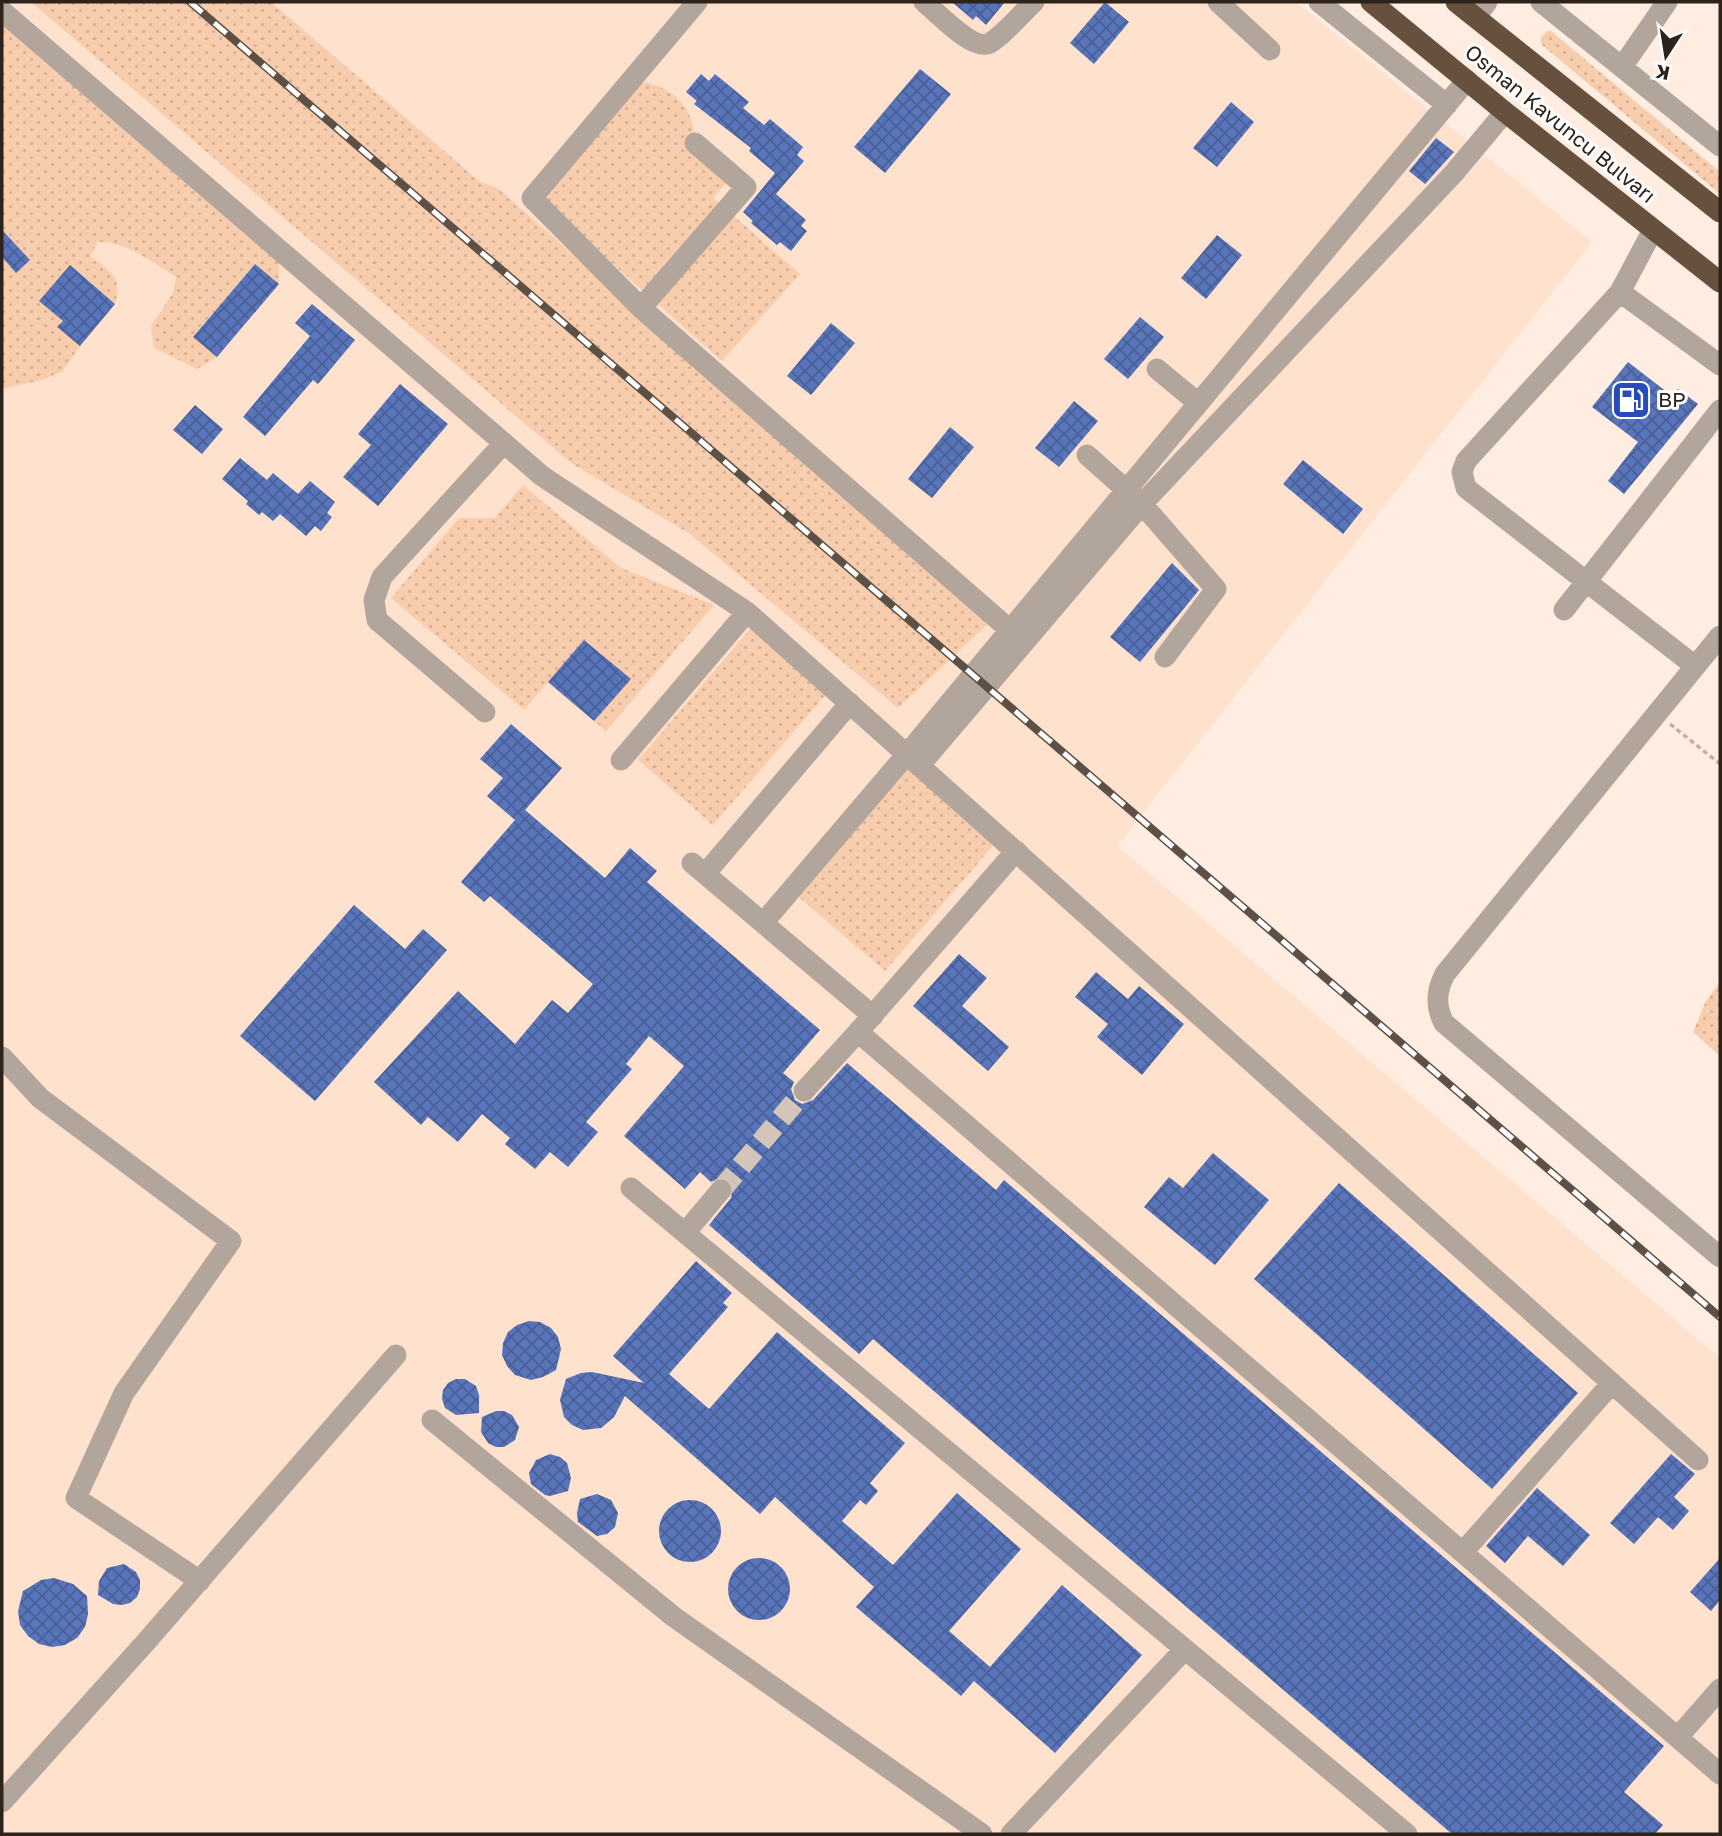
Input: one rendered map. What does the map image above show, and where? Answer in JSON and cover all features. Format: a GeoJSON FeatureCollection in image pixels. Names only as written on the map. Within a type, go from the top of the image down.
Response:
{"type":"FeatureCollection","features":[{"type":"Feature","properties":{"kind":"highway","name":"Osman Kavuncu Bulvarı"},"geometry":{"type":"LineString","coordinates":[[1371,2],[1720,282]]}},
{"type":"Feature","properties":{"kind":"highway","name":"Osman Kavuncu Bulvarı"},"geometry":{"type":"LineString","coordinates":[[1456,2],[1481,9],[1720,212]]}},
{"type":"Feature","properties":{"kind":"street"},"geometry":{"type":"LineString","coordinates":[[697,2],[531,198],[641,308],[1010,630]]}},
{"type":"Feature","properties":{"kind":"street"},"geometry":{"type":"LineString","coordinates":[[924,2],[970,41],[982,45],[993,41],[1034,2]]}},
{"type":"Feature","properties":{"kind":"street"},"geometry":{"type":"LineString","coordinates":[[1218,2],[1270,50]]}},
{"type":"Feature","properties":{"kind":"street"},"geometry":{"type":"LineString","coordinates":[[1319,2],[1447,105]]}},
{"type":"Feature","properties":{"kind":"street"},"geometry":{"type":"LineString","coordinates":[[1541,2],[1720,146]]}},
{"type":"Feature","properties":{"kind":"street"},"geometry":{"type":"LineString","coordinates":[[1622,68],[1667,2]]}},
{"type":"Feature","properties":{"kind":"street"},"geometry":{"type":"LineString","coordinates":[[2,11],[542,476],[747,612],[1698,1460]]}},
{"type":"Feature","properties":{"kind":"street"},"geometry":{"type":"LineString","coordinates":[[763,923],[913,759],[1134,498],[1198,403],[1467,80]]}},
{"type":"Feature","properties":{"kind":"street"},"geometry":{"type":"LineString","coordinates":[[913,759],[1010,630],[1134,498],[1454,173],[1505,112]]}},
{"type":"Feature","properties":{"kind":"street"},"geometry":{"type":"LineString","coordinates":[[641,308],[746,187],[695,143]]}},
{"type":"Feature","properties":{"kind":"street"},"geometry":{"type":"LineString","coordinates":[[1653,230],[1620,292],[1466,461],[1462,472],[1466,488],[1695,666]]}},
{"type":"Feature","properties":{"kind":"street"},"geometry":{"type":"LineString","coordinates":[[1620,292],[1720,365]]}},
{"type":"Feature","properties":{"kind":"street"},"geometry":{"type":"LineString","coordinates":[[1157,369],[1198,403]]}},
{"type":"Feature","properties":{"kind":"street"},"geometry":{"type":"LineString","coordinates":[[1564,610],[1720,410]]}},
{"type":"Feature","properties":{"kind":"street"},"geometry":{"type":"LineString","coordinates":[[485,712],[377,620],[374,600],[382,577],[504,443]]}},
{"type":"Feature","properties":{"kind":"street"},"geometry":{"type":"LineString","coordinates":[[1087,455],[1134,498],[1216,589],[1165,657]]}},
{"type":"Feature","properties":{"kind":"street"},"geometry":{"type":"LineString","coordinates":[[621,760],[747,612]]}},
{"type":"Feature","properties":{"kind":"street"},"geometry":{"type":"LineString","coordinates":[[1720,636],[1445,974],[1438,990],[1438,1008],[1444,1023],[1720,1257]]}},
{"type":"Feature","properties":{"kind":"street"},"geometry":{"type":"LineString","coordinates":[[850,703],[699,868],[873,1016]]}},
{"type":"Feature","properties":{"kind":"street"},"geometry":{"type":"LineString","coordinates":[[804,1091],[1016,851],[1021,856]]}},
{"type":"Feature","properties":{"kind":"street"},"geometry":{"type":"LineString","coordinates":[[858,1032],[1720,1774]]}},
{"type":"Feature","properties":{"kind":"street"},"geometry":{"type":"LineString","coordinates":[[2,1057],[40,1098],[231,1241],[124,1393],[76,1497],[200,1581]]}},
{"type":"Feature","properties":{"kind":"street"},"geometry":{"type":"LineString","coordinates":[[631,1188],[1407,1834]]}},
{"type":"Feature","properties":{"kind":"street"},"geometry":{"type":"LineString","coordinates":[[685,1233],[721,1190]]}},
{"type":"Feature","properties":{"kind":"street"},"geometry":{"type":"LineString","coordinates":[[2,1801],[200,1581],[396,1355]]}},
{"type":"Feature","properties":{"kind":"street"},"geometry":{"type":"LineString","coordinates":[[1463,1552],[1612,1383]]}},
{"type":"Feature","properties":{"kind":"street"},"geometry":{"type":"LineString","coordinates":[[432,1420],[674,1617],[982,1834]]}},
{"type":"Feature","properties":{"kind":"street"},"geometry":{"type":"LineString","coordinates":[[1012,1834],[1185,1649]]}},
{"type":"Feature","properties":{"kind":"street"},"geometry":{"type":"LineString","coordinates":[[1678,1737],[1720,1689]]}},
{"type":"Feature","properties":{"kind":"path"},"geometry":{"type":"LineString","coordinates":[[1657,713],[1720,764]]}},
{"type":"Feature","properties":{"kind":"shaded area"},"geometry":{"type":"Polygon","coordinates":[[[2,2],[1296,2],[1592,242],[1117,846],[1720,1358],[1720,1834],[2,1834],[2,2]]]}},
{"type":"Feature","properties":{"kind":"shaded area"},"geometry":{"type":"Polygon","coordinates":[[[31,2],[271,2],[479,181],[499,189],[989,623],[898,708],[690,534],[571,463],[31,2]]]}},
{"type":"Feature","properties":{"kind":"shaded area"},"geometry":{"type":"Polygon","coordinates":[[[2,23],[279,260],[279,284],[255,264],[193,336],[217,357],[197,369],[154,348],[151,326],[173,293],[176,277],[129,249],[98,242],[90,256],[109,271],[116,281],[115,304],[70,266],[40,301],[63,321],[58,328],[80,346],[63,371],[42,380],[2,389],[2,23]]]}},
{"type":"Feature","properties":{"kind":"shaded area"},"geometry":{"type":"Polygon","coordinates":[[[1551,31],[1720,172],[1720,194],[1541,44],[1541,37],[1551,31]]]}},
{"type":"Feature","properties":{"kind":"shaded area"},"geometry":{"type":"Polygon","coordinates":[[[647,82],[669,92],[684,105],[692,123],[695,147],[730,178],[713,198],[800,274],[722,361],[534,194],[628,89],[647,82]]]}},
{"type":"Feature","properties":{"kind":"shaded area"},"geometry":{"type":"Polygon","coordinates":[[[523,485],[621,568],[714,605],[606,731],[594,721],[630,679],[585,640],[524,710],[391,598],[459,518],[495,518],[523,485]]]}},
{"type":"Feature","properties":{"kind":"shaded area"},"geometry":{"type":"Polygon","coordinates":[[[751,628],[827,693],[713,825],[638,760],[751,628]]]}},
{"type":"Feature","properties":{"kind":"shaded area"},"geometry":{"type":"Polygon","coordinates":[[[907,761],[998,840],[885,971],[794,893],[907,761]]]}},
{"type":"Feature","properties":{"kind":"shaded area"},"geometry":{"type":"Polygon","coordinates":[[[1720,982],[1720,1056],[1693,1032],[1706,1001],[1720,982]]]}},
{"type":"Feature","properties":{"kind":"building"},"geometry":{"type":"Polygon","coordinates":[[[952,2],[1005,2],[986,25],[976,16],[973,20],[952,2]]]}},
{"type":"Feature","properties":{"kind":"building"},"geometry":{"type":"Polygon","coordinates":[[[1105,2],[1129,22],[1094,64],[1070,43],[1105,2]]]}},
{"type":"Feature","properties":{"kind":"building"},"geometry":{"type":"Polygon","coordinates":[[[920,69],[951,94],[885,173],[854,147],[920,69]]]}},
{"type":"Feature","properties":{"kind":"building"},"geometry":{"type":"Polygon","coordinates":[[[701,74],[709,81],[715,74],[749,102],[743,108],[764,125],[770,119],[803,147],[797,155],[804,161],[776,194],[806,220],[801,226],[807,231],[791,251],[780,242],[777,245],[751,223],[753,221],[743,212],[775,173],[749,151],[751,148],[694,104],[697,101],[686,92],[701,74]]]}},
{"type":"Feature","properties":{"kind":"building"},"geometry":{"type":"Polygon","coordinates":[[[1231,102],[1254,122],[1217,167],[1193,148],[1231,102]]]}},
{"type":"Feature","properties":{"kind":"building"},"geometry":{"type":"Polygon","coordinates":[[[1436,138],[1454,152],[1425,184],[1409,171],[1436,138]]]}},
{"type":"Feature","properties":{"kind":"building"},"geometry":{"type":"Polygon","coordinates":[[[2,230],[30,260],[16,273],[2,257],[2,230]]]}},
{"type":"Feature","properties":{"kind":"building"},"geometry":{"type":"Polygon","coordinates":[[[1217,235],[1242,255],[1206,299],[1181,278],[1217,235]]]}},
{"type":"Feature","properties":{"kind":"building"},"geometry":{"type":"Polygon","coordinates":[[[255,264],[279,284],[217,357],[193,337],[255,264]]]}},
{"type":"Feature","properties":{"kind":"building"},"geometry":{"type":"Polygon","coordinates":[[[70,265],[115,304],[80,346],[57,327],[63,321],[39,301],[70,265]]]}},
{"type":"Feature","properties":{"kind":"building"},"geometry":{"type":"Polygon","coordinates":[[[312,304],[355,340],[318,384],[313,380],[265,436],[243,417],[310,336],[295,323],[312,304]]]}},
{"type":"Feature","properties":{"kind":"building"},"geometry":{"type":"Polygon","coordinates":[[[1140,317],[1164,337],[1128,379],[1104,359],[1140,317]]]}},
{"type":"Feature","properties":{"kind":"building"},"geometry":{"type":"Polygon","coordinates":[[[831,323],[855,343],[811,395],[787,376],[831,323]]]}},
{"type":"Feature","properties":{"kind":"building"},"geometry":{"type":"Polygon","coordinates":[[[1628,362],[1672,396],[1678,389],[1698,404],[1624,494],[1608,481],[1638,442],[1592,407],[1628,362]]]}},
{"type":"Feature","properties":{"kind":"building"},"geometry":{"type":"Polygon","coordinates":[[[400,384],[448,424],[378,506],[343,477],[371,445],[358,434],[400,384]]]}},
{"type":"Feature","properties":{"kind":"building"},"geometry":{"type":"Polygon","coordinates":[[[1074,401],[1098,421],[1059,467],[1035,448],[1074,401]]]}},
{"type":"Feature","properties":{"kind":"building"},"geometry":{"type":"Polygon","coordinates":[[[195,405],[223,429],[202,454],[173,430],[195,405]]]}},
{"type":"Feature","properties":{"kind":"building"},"geometry":{"type":"Polygon","coordinates":[[[950,427],[974,447],[932,498],[908,479],[950,427]]]}},
{"type":"Feature","properties":{"kind":"building"},"geometry":{"type":"Polygon","coordinates":[[[240,458],[267,480],[273,473],[298,494],[310,481],[335,502],[327,513],[332,517],[321,531],[315,526],[306,536],[280,514],[273,521],[262,512],[259,515],[246,504],[248,501],[222,479],[240,458]]]}},
{"type":"Feature","properties":{"kind":"building"},"geometry":{"type":"Polygon","coordinates":[[[1303,460],[1363,509],[1343,534],[1283,484],[1303,460]]]}},
{"type":"Feature","properties":{"kind":"building"},"geometry":{"type":"Polygon","coordinates":[[[1172,563],[1199,590],[1140,662],[1110,637],[1172,563]]]}},
{"type":"Feature","properties":{"kind":"building"},"geometry":{"type":"Polygon","coordinates":[[[584,640],[631,679],[594,721],[548,682],[584,640]]]}},
{"type":"Feature","properties":{"kind":"building"},"geometry":{"type":"Polygon","coordinates":[[[511,724],[562,768],[525,810],[605,878],[630,848],[657,871],[647,882],[820,1030],[783,1073],[794,1082],[791,1089],[795,1100],[802,1104],[813,1100],[847,1063],[996,1190],[1004,1180],[1664,1746],[1624,1792],[1663,1825],[1655,1834],[1452,1834],[873,1339],[859,1354],[709,1225],[731,1198],[733,1186],[730,1180],[723,1177],[711,1182],[700,1172],[685,1189],[624,1136],[684,1066],[649,1036],[626,1064],[632,1069],[586,1122],[598,1132],[568,1167],[550,1152],[535,1169],[505,1144],[510,1138],[482,1114],[458,1142],[428,1117],[421,1125],[374,1082],[458,991],[515,1044],[552,1000],[568,1013],[593,984],[490,896],[484,902],[461,882],[515,820],[487,796],[503,778],[480,759],[511,724]]]}},
{"type":"Feature","properties":{"kind":"building"},"geometry":{"type":"Polygon","coordinates":[[[354,905],[405,949],[423,929],[447,950],[315,1101],[240,1036],[354,905]]]}},
{"type":"Feature","properties":{"kind":"building"},"geometry":{"type":"Polygon","coordinates":[[[959,954],[987,978],[962,1006],[1009,1047],[988,1071],[913,1006],[959,954]]]}},
{"type":"Feature","properties":{"kind":"building"},"geometry":{"type":"Polygon","coordinates":[[[1096,972],[1128,999],[1139,986],[1184,1024],[1142,1075],[1097,1037],[1108,1024],[1075,997],[1096,972]]]}},
{"type":"Feature","properties":{"kind":"building"},"geometry":{"type":"Polygon","coordinates":[[[1213,1153],[1269,1200],[1215,1265],[1144,1207],[1169,1177],[1183,1188],[1213,1153]]]}},
{"type":"Feature","properties":{"kind":"building"},"geometry":{"type":"Polygon","coordinates":[[[1339,1183],[1578,1393],[1492,1489],[1254,1279],[1339,1183]]]}},
{"type":"Feature","properties":{"kind":"building"},"geometry":{"type":"Polygon","coordinates":[[[696,1261],[732,1293],[723,1303],[728,1307],[669,1374],[709,1409],[777,1332],[905,1443],[870,1483],[878,1491],[866,1505],[860,1500],[842,1521],[893,1565],[957,1493],[1021,1549],[949,1631],[990,1667],[1062,1585],[1142,1655],[1055,1753],[974,1681],[961,1696],[856,1607],[874,1587],[775,1497],[760,1514],[625,1396],[614,1417],[601,1428],[583,1430],[564,1417],[560,1400],[566,1379],[592,1372],[644,1383],[613,1356],[696,1261]]]}},
{"type":"Feature","properties":{"kind":"building"},"geometry":{"type":"Polygon","coordinates":[[[529,1321],[540,1322],[551,1328],[558,1337],[561,1349],[556,1370],[531,1380],[515,1375],[502,1355],[508,1332],[529,1321]]]}},
{"type":"Feature","properties":{"kind":"building"},"geometry":{"type":"Polygon","coordinates":[[[465,1379],[476,1386],[479,1413],[456,1415],[445,1408],[443,1390],[448,1383],[465,1379]]]}},
{"type":"Feature","properties":{"kind":"building"},"geometry":{"type":"Polygon","coordinates":[[[496,1411],[512,1415],[519,1427],[515,1440],[504,1447],[488,1443],[481,1432],[482,1417],[496,1411]]]}},
{"type":"Feature","properties":{"kind":"building"},"geometry":{"type":"Polygon","coordinates":[[[550,1454],[567,1463],[571,1478],[568,1491],[550,1496],[531,1484],[529,1473],[536,1460],[550,1454]]]}},
{"type":"Feature","properties":{"kind":"building"},"geometry":{"type":"Polygon","coordinates":[[[1671,1454],[1695,1474],[1674,1497],[1689,1511],[1673,1530],[1658,1517],[1634,1544],[1610,1523],[1671,1454]]]}},
{"type":"Feature","properties":{"kind":"building"},"geometry":{"type":"Polygon","coordinates":[[[1537,1488],[1590,1535],[1563,1566],[1528,1536],[1505,1563],[1486,1546],[1537,1488]]]}},
{"type":"Feature","properties":{"kind":"building"},"geometry":{"type":"Polygon","coordinates":[[[597,1494],[611,1500],[618,1513],[615,1527],[607,1534],[597,1536],[578,1522],[577,1513],[580,1499],[597,1494]]]}},
{"type":"Feature","properties":{"kind":"building"},"geometry":{"type":"Polygon","coordinates":[[[690,1500],[702,1502],[712,1509],[719,1519],[719,1543],[712,1553],[702,1560],[690,1562],[678,1560],[668,1553],[661,1543],[659,1531],[661,1519],[668,1509],[678,1502],[690,1500]]]}},
{"type":"Feature","properties":{"kind":"building"},"geometry":{"type":"Polygon","coordinates":[[[753,1558],[765,1558],[781,1567],[788,1577],[788,1601],[781,1611],[765,1620],[753,1620],[742,1615],[733,1606],[728,1595],[728,1583],[733,1572],[742,1563],[753,1558]]]}},
{"type":"Feature","properties":{"kind":"building"},"geometry":{"type":"Polygon","coordinates":[[[1720,1558],[1720,1600],[1711,1611],[1690,1592],[1720,1558]]]}},
{"type":"Feature","properties":{"kind":"building"},"geometry":{"type":"Polygon","coordinates":[[[124,1564],[136,1572],[140,1589],[137,1597],[130,1603],[113,1604],[98,1595],[99,1581],[107,1568],[124,1564]]]}},
{"type":"Feature","properties":{"kind":"building"},"geometry":{"type":"Polygon","coordinates":[[[54,1578],[73,1584],[87,1596],[88,1614],[85,1627],[77,1638],[65,1645],[52,1647],[39,1644],[28,1636],[20,1625],[18,1611],[23,1591],[41,1580],[54,1578]]]}},
{"type":"Feature","properties":{"kind":"tunnel"},"geometry":{"type":"LineString","coordinates":[[721,1190],[804,1091]]}},
{"type":"Feature","properties":{"kind":"railway"},"geometry":{"type":"LineString","coordinates":[[190,2],[1720,1317]]}},
{"type":"Feature","properties":{"kind":"place","name":"BP"},"geometry":{"type":"Point","coordinates":[1631,400]}}]}
